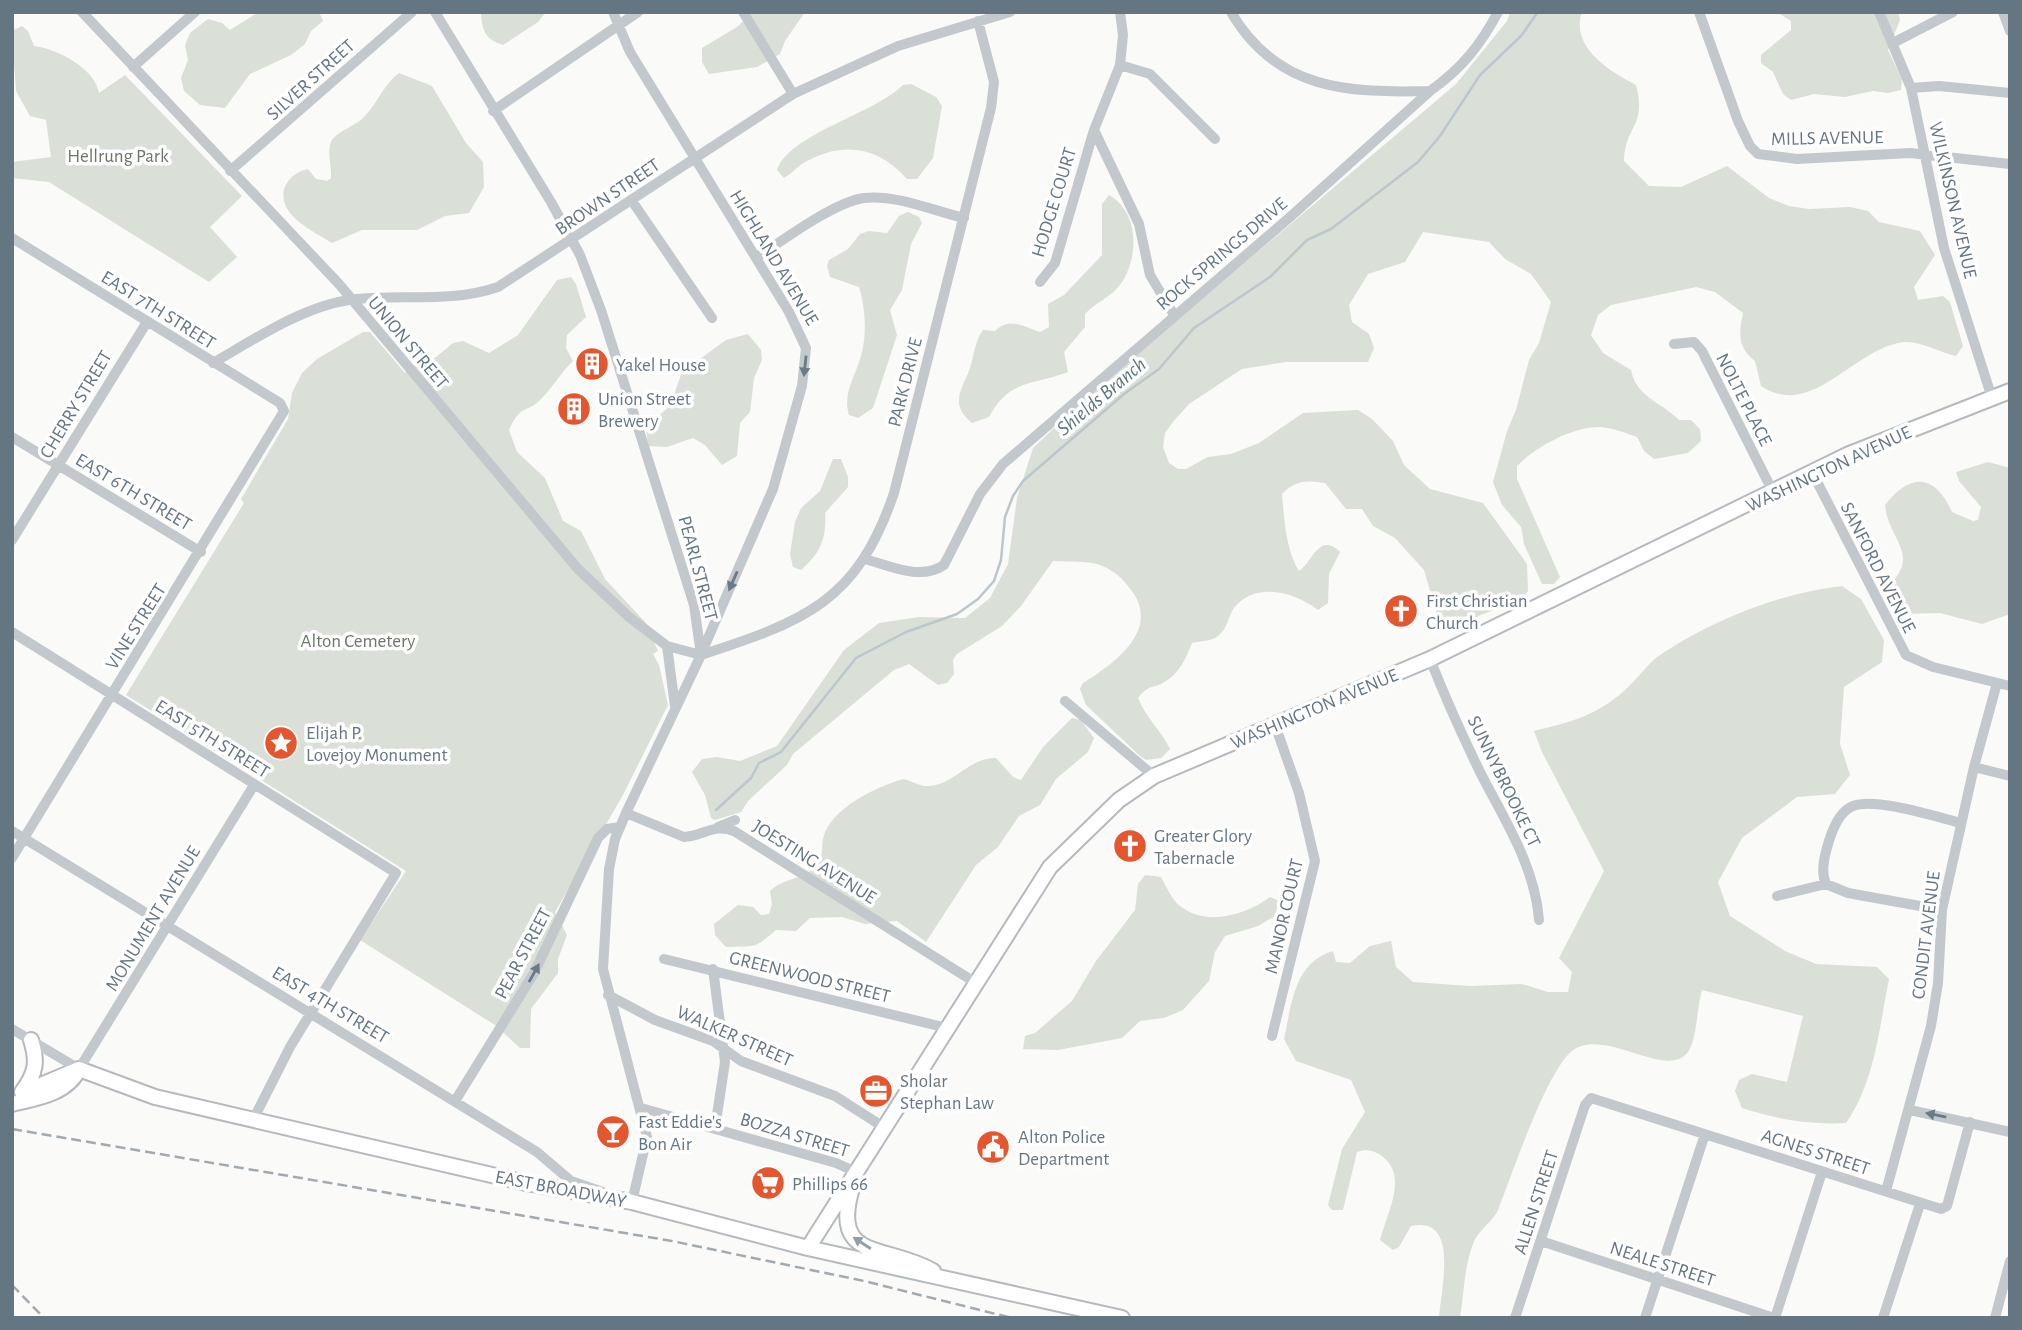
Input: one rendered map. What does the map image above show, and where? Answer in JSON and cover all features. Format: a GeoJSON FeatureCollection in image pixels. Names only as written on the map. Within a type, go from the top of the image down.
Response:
{"type":"FeatureCollection","features":[{"type":"Feature","properties":{"kind":"main road","name":"WASHINGTON AVENUE"},"geometry":{"type":"LineString","coordinates":[[808,1248],[1059,856],[1119,800],[1154,776],[1430,659],[1812,471],[1874,443],[2010,391]]}},
{"type":"Feature","properties":{"kind":"main road"},"geometry":{"type":"LineString","coordinates":[[17,1093],[35,1072],[38,1059],[31,1040]]}},
{"type":"Feature","properties":{"kind":"main road"},"geometry":{"type":"LineString","coordinates":[[17,1093],[79,1069]]}},
{"type":"Feature","properties":{"kind":"main road"},"geometry":{"type":"LineString","coordinates":[[12,1104],[59,1090],[74,1079],[79,1069]]}},
{"type":"Feature","properties":{"kind":"main road","name":"EAST BROADWAY"},"geometry":{"type":"LineString","coordinates":[[79,1069],[128,1089],[253,1120],[526,1183],[632,1202],[808,1248],[1122,1318]]}},
{"type":"Feature","properties":{"kind":"main road"},"geometry":{"type":"LineString","coordinates":[[856,1172],[845,1215],[850,1234],[870,1249],[911,1258],[946,1279]]}},
{"type":"Feature","properties":{"kind":"main road"},"geometry":{"type":"LineString","coordinates":[[1072,1306],[1083,1318]]}},
{"type":"Feature","properties":{"kind":"street","name":"UNION STREET"},"geometry":{"type":"LineString","coordinates":[[82,12],[352,300],[578,569],[629,617],[667,646]]}},
{"type":"Feature","properties":{"kind":"street"},"geometry":{"type":"LineString","coordinates":[[133,67],[195,12]]}},
{"type":"Feature","properties":{"kind":"street","name":"SILVER STREET"},"geometry":{"type":"LineString","coordinates":[[230,171],[412,12]]}},
{"type":"Feature","properties":{"kind":"street","name":"PEARL STREET"},"geometry":{"type":"LineString","coordinates":[[435,12],[572,241],[600,310],[686,575],[698,625],[701,655]]}},
{"type":"Feature","properties":{"kind":"street","name":"HIGHLAND AVENUE"},"geometry":{"type":"LineString","coordinates":[[613,12],[617,26],[802,336],[806,348],[805,374],[773,489],[701,655]]}},
{"type":"Feature","properties":{"kind":"street"},"geometry":{"type":"LineString","coordinates":[[493,111],[638,12]]}},
{"type":"Feature","properties":{"kind":"street"},"geometry":{"type":"LineString","coordinates":[[743,12],[793,94]]}},
{"type":"Feature","properties":{"kind":"street","name":"BROWN STREET"},"geometry":{"type":"LineString","coordinates":[[213,363],[303,316],[352,300],[440,299],[483,292],[514,279],[793,94],[898,46],[1010,12]]}},
{"type":"Feature","properties":{"kind":"street","name":"HODGE COURT"},"geometry":{"type":"LineString","coordinates":[[1040,282],[1051,270],[1060,248],[1094,130],[1120,65],[1123,34],[1120,12]]}},
{"type":"Feature","properties":{"kind":"street"},"geometry":{"type":"LineString","coordinates":[[1231,12],[1260,51],[1307,78],[1365,93],[1430,91]]}},
{"type":"Feature","properties":{"kind":"street","name":"ROCK SPRINGS DRIVE"},"geometry":{"type":"LineString","coordinates":[[865,559],[918,573],[936,571],[948,561],[966,520],[1003,464],[1289,218],[1430,91],[1455,74],[1469,58],[1497,12]]}},
{"type":"Feature","properties":{"kind":"street","name":"MILLS AVENUE"},"geometry":{"type":"LineString","coordinates":[[1699,12],[1738,121],[1750,146],[1758,154],[1797,159],[1923,153],[2010,164]]}},
{"type":"Feature","properties":{"kind":"street","name":"WILKINSON AVENUE"},"geometry":{"type":"LineString","coordinates":[[1879,12],[1911,88],[1944,248],[1992,398]]}},
{"type":"Feature","properties":{"kind":"street"},"geometry":{"type":"LineString","coordinates":[[1893,43],[1953,12]]}},
{"type":"Feature","properties":{"kind":"street"},"geometry":{"type":"LineString","coordinates":[[2003,12],[2010,31]]}},
{"type":"Feature","properties":{"kind":"street","name":"PARK DRIVE"},"geometry":{"type":"LineString","coordinates":[[701,655],[807,613],[840,589],[865,559],[894,493],[994,90],[991,67],[978,21]]}},
{"type":"Feature","properties":{"kind":"street"},"geometry":{"type":"LineString","coordinates":[[1120,65],[1150,74],[1215,139]]}},
{"type":"Feature","properties":{"kind":"street"},"geometry":{"type":"LineString","coordinates":[[1911,88],[1939,86],[2010,93]]}},
{"type":"Feature","properties":{"kind":"street"},"geometry":{"type":"LineString","coordinates":[[1094,130],[1139,224],[1150,275],[1174,315]]}},
{"type":"Feature","properties":{"kind":"street"},"geometry":{"type":"LineString","coordinates":[[756,258],[813,222],[860,199],[891,201],[964,218]]}},
{"type":"Feature","properties":{"kind":"street"},"geometry":{"type":"LineString","coordinates":[[632,201],[712,318]]}},
{"type":"Feature","properties":{"kind":"street","name":"EAST 7TH STREET"},"geometry":{"type":"LineString","coordinates":[[12,238],[280,403],[284,411]]}},
{"type":"Feature","properties":{"kind":"street","name":"CHERRY STREET"},"geometry":{"type":"LineString","coordinates":[[12,540],[147,322]]}},
{"type":"Feature","properties":{"kind":"street","name":"NOLTE PLACE"},"geometry":{"type":"LineString","coordinates":[[1674,344],[1689,341],[1698,346],[1773,492]]}},
{"type":"Feature","properties":{"kind":"street","name":"VINE STREET"},"geometry":{"type":"LineString","coordinates":[[12,858],[201,552],[284,411]]}},
{"type":"Feature","properties":{"kind":"street","name":"EAST 6TH STREET"},"geometry":{"type":"LineString","coordinates":[[12,437],[201,552]]}},
{"type":"Feature","properties":{"kind":"street","name":"SANFORD AVENUE"},"geometry":{"type":"LineString","coordinates":[[1812,471],[1906,655],[1915,661],[2010,686]]}},
{"type":"Feature","properties":{"kind":"street","name":"EAST 5TH STREET"},"geometry":{"type":"LineString","coordinates":[[12,632],[396,873],[312,1014]]}},
{"type":"Feature","properties":{"kind":"street"},"geometry":{"type":"LineString","coordinates":[[632,1202],[646,1147],[641,1108],[603,969],[609,869],[626,813],[701,655],[667,646],[675,708]]}},
{"type":"Feature","properties":{"kind":"street","name":"SUNNYBROOKE CT"},"geometry":{"type":"LineString","coordinates":[[1430,659],[1480,771],[1516,840],[1537,896],[1539,920]]}},
{"type":"Feature","properties":{"kind":"street","name":"CONDIT AVENUE"},"geometry":{"type":"LineString","coordinates":[[1886,1191],[1910,1110],[1935,1005],[1942,910],[1974,767],[1997,683]]}},
{"type":"Feature","properties":{"kind":"street"},"geometry":{"type":"LineString","coordinates":[[1065,701],[1154,776]]}},
{"type":"Feature","properties":{"kind":"street","name":"MANOR COURT"},"geometry":{"type":"LineString","coordinates":[[1272,1036],[1315,861],[1299,793],[1275,725]]}},
{"type":"Feature","properties":{"kind":"street"},"geometry":{"type":"LineString","coordinates":[[1974,767],[2010,776]]}},
{"type":"Feature","properties":{"kind":"street","name":"MONUMENT AVENUE"},"geometry":{"type":"LineString","coordinates":[[79,1069],[254,785]]}},
{"type":"Feature","properties":{"kind":"street"},"geometry":{"type":"LineString","coordinates":[[1826,884],[1823,872],[1829,842],[1836,824],[1854,805],[1872,804],[1961,823]]}},
{"type":"Feature","properties":{"kind":"street"},"geometry":{"type":"LineString","coordinates":[[626,813],[684,837],[694,837],[735,820]]}},
{"type":"Feature","properties":{"kind":"street","name":"PEAR STREET"},"geometry":{"type":"LineString","coordinates":[[455,1101],[534,973],[598,838],[607,829],[620,827]]}},
{"type":"Feature","properties":{"kind":"street","name":"JOESTING AVENUE"},"geometry":{"type":"LineString","coordinates":[[718,827],[734,831],[976,983]]}},
{"type":"Feature","properties":{"kind":"street","name":"EAST 4TH STREET"},"geometry":{"type":"LineString","coordinates":[[12,831],[548,1159],[571,1181],[632,1202]]}},
{"type":"Feature","properties":{"kind":"street"},"geometry":{"type":"LineString","coordinates":[[1777,896],[1826,884],[1848,893],[1942,910]]}},
{"type":"Feature","properties":{"kind":"street","name":"GREENWOOD STREET"},"geometry":{"type":"LineString","coordinates":[[664,959],[947,1028]]}},
{"type":"Feature","properties":{"kind":"street"},"geometry":{"type":"LineString","coordinates":[[713,969],[725,1062],[715,1128]]}},
{"type":"Feature","properties":{"kind":"street","name":"WALKER STREET"},"geometry":{"type":"LineString","coordinates":[[608,995],[655,1020],[702,1036],[741,1061],[835,1096],[885,1128]]}},
{"type":"Feature","properties":{"kind":"street"},"geometry":{"type":"LineString","coordinates":[[253,1120],[284,1059],[312,1014]]}},
{"type":"Feature","properties":{"kind":"street","name":"EAST BROADWAY"},"geometry":{"type":"LineString","coordinates":[[12,1029],[79,1069]]}},
{"type":"Feature","properties":{"kind":"street","name":"AGNES STREET"},"geometry":{"type":"LineString","coordinates":[[1591,1098],[1941,1209],[1947,1206],[1970,1122]]}},
{"type":"Feature","properties":{"kind":"street","name":"ALLEN STREET"},"geometry":{"type":"LineString","coordinates":[[1516,1318],[1585,1105],[1591,1098]]}},
{"type":"Feature","properties":{"kind":"street","name":"BOZZA STREET"},"geometry":{"type":"LineString","coordinates":[[641,1108],[836,1163],[856,1172]]}},
{"type":"Feature","properties":{"kind":"street"},"geometry":{"type":"LineString","coordinates":[[1910,1110],[2010,1132]]}},
{"type":"Feature","properties":{"kind":"street"},"geometry":{"type":"LineString","coordinates":[[1644,1318],[1705,1134]]}},
{"type":"Feature","properties":{"kind":"street"},"geometry":{"type":"LineString","coordinates":[[1775,1318],[1822,1172]]}},
{"type":"Feature","properties":{"kind":"street"},"geometry":{"type":"LineString","coordinates":[[1883,1318],[1920,1204]]}},
{"type":"Feature","properties":{"kind":"street","name":"NEALE STREET"},"geometry":{"type":"LineString","coordinates":[[1541,1241],[1775,1318]]}},
{"type":"Feature","properties":{"kind":"street"},"geometry":{"type":"LineString","coordinates":[[1995,1318],[2010,1261]]}},
{"type":"Feature","properties":{"kind":"green space"},"geometry":{"type":"Polygon","coordinates":[[[259,12],[319,12],[323,21],[311,31],[305,44],[291,55],[250,74],[225,108],[200,105],[184,91],[181,78],[188,60],[185,45],[190,33],[208,19],[222,23],[230,30],[259,12]]]}},
{"type":"Feature","properties":{"kind":"green space"},"geometry":{"type":"Polygon","coordinates":[[[481,12],[546,12],[538,22],[503,45],[492,40],[482,24],[481,12]]]}},
{"type":"Feature","properties":{"kind":"green space"},"geometry":{"type":"Polygon","coordinates":[[[752,12],[805,12],[785,41],[780,54],[757,67],[709,74],[702,62],[702,48],[737,27],[752,12]]]}},
{"type":"Feature","properties":{"kind":"green space"},"geometry":{"type":"Polygon","coordinates":[[[1510,12],[1582,12],[1580,25],[1587,47],[1614,73],[1636,85],[1639,110],[1625,149],[1624,161],[1649,186],[1681,187],[1727,166],[1769,198],[1789,206],[1809,209],[1850,207],[1868,211],[1879,222],[1920,231],[1935,255],[1914,287],[1918,300],[1943,296],[1950,302],[1963,346],[1956,356],[1912,342],[1898,343],[1881,349],[1813,390],[1796,395],[1779,394],[1761,386],[1755,361],[1742,345],[1740,333],[1743,313],[1715,292],[1696,287],[1611,305],[1598,315],[1591,335],[1603,353],[1631,370],[1638,387],[1644,393],[1679,420],[1691,420],[1700,429],[1701,441],[1688,453],[1654,459],[1644,451],[1637,437],[1610,428],[1590,428],[1567,434],[1544,445],[1517,466],[1517,479],[1560,577],[1554,584],[1542,584],[1524,544],[1521,527],[1502,505],[1493,482],[1529,360],[1539,343],[1551,302],[1531,274],[1505,259],[1489,242],[1423,232],[1405,262],[1368,274],[1349,305],[1352,322],[1369,334],[1374,348],[1368,362],[1286,362],[1242,369],[1189,404],[1165,433],[1163,447],[1169,463],[1178,469],[1186,469],[1208,457],[1231,454],[1259,443],[1303,413],[1358,410],[1372,419],[1393,441],[1404,465],[1430,489],[1483,503],[1527,564],[1528,591],[1519,600],[1458,626],[1440,625],[1424,570],[1395,538],[1373,526],[1362,509],[1346,509],[1325,483],[1302,482],[1282,494],[1288,544],[1299,571],[1321,547],[1333,546],[1340,552],[1329,574],[1328,603],[1318,610],[1287,594],[1253,594],[1234,608],[1218,636],[1192,643],[1179,669],[1162,684],[1149,688],[1138,698],[1170,749],[1161,758],[1146,760],[1140,756],[1086,705],[1080,689],[1083,683],[1109,665],[1132,642],[1139,629],[1141,616],[1138,601],[1125,582],[1107,568],[1087,562],[1053,561],[1021,606],[1002,626],[957,654],[953,660],[954,674],[947,683],[938,685],[909,664],[894,670],[793,754],[787,765],[749,800],[741,812],[715,820],[711,818],[705,795],[692,772],[702,759],[717,757],[740,761],[777,746],[844,650],[879,623],[919,617],[965,618],[990,598],[1008,564],[1017,498],[1033,448],[1098,387],[1456,84],[1507,21],[1510,12]]]}},
{"type":"Feature","properties":{"kind":"green space"},"geometry":{"type":"Polygon","coordinates":[[[1777,12],[1898,12],[1900,20],[1888,50],[1902,79],[1901,90],[1888,93],[1873,91],[1845,97],[1814,94],[1791,100],[1783,94],[1773,72],[1761,63],[1761,55],[1791,30],[1791,21],[1777,12]]]}},
{"type":"Feature","properties":{"kind":"green space","name":"Hellrung Park"},"geometry":{"type":"Polygon","coordinates":[[[22,26],[28,31],[34,46],[53,51],[83,68],[96,84],[99,93],[125,75],[242,196],[210,227],[237,257],[209,282],[49,182],[12,178],[12,162],[51,157],[46,120],[30,116],[16,91],[12,31],[22,26]]]}},
{"type":"Feature","properties":{"kind":"green space"},"geometry":{"type":"Polygon","coordinates":[[[399,73],[432,86],[466,143],[483,162],[484,187],[469,213],[445,216],[417,230],[362,230],[332,243],[291,214],[284,200],[285,186],[294,175],[308,169],[316,179],[327,181],[331,178],[329,153],[332,140],[364,117],[399,73]]]}},
{"type":"Feature","properties":{"kind":"green space"},"geometry":{"type":"Polygon","coordinates":[[[911,84],[936,97],[942,106],[933,158],[917,179],[907,179],[883,159],[858,150],[830,152],[816,157],[784,178],[777,170],[785,157],[814,135],[890,96],[903,85],[911,84]]]}},
{"type":"Feature","properties":{"kind":"green space"},"geometry":{"type":"Polygon","coordinates":[[[1109,195],[1119,203],[1131,223],[1131,260],[1118,287],[1085,314],[1085,327],[1064,352],[1068,372],[1014,389],[1005,395],[989,417],[972,423],[961,409],[959,396],[980,334],[983,330],[995,331],[1011,323],[1040,332],[1049,327],[1048,304],[1064,295],[1102,255],[1102,204],[1109,195]]]}},
{"type":"Feature","properties":{"kind":"green space"},"geometry":{"type":"Polygon","coordinates":[[[908,212],[919,217],[922,223],[911,244],[902,290],[890,310],[897,335],[873,408],[858,418],[849,415],[847,398],[864,344],[863,302],[859,287],[830,277],[827,266],[829,260],[848,249],[860,234],[869,231],[887,233],[899,216],[908,212]]]}},
{"type":"Feature","properties":{"kind":"green space","name":"Alton Cemetery"},"geometry":{"type":"Polygon","coordinates":[[[571,277],[576,284],[586,317],[567,335],[566,348],[573,361],[540,400],[520,412],[509,430],[517,452],[545,478],[563,521],[581,531],[605,579],[645,622],[658,651],[653,654],[659,665],[668,705],[623,795],[555,912],[567,935],[558,959],[558,973],[531,1009],[530,1048],[520,1048],[495,1025],[360,940],[406,871],[126,695],[244,503],[241,499],[288,419],[292,393],[302,373],[317,359],[363,332],[370,332],[405,373],[422,360],[435,358],[453,343],[463,341],[489,353],[518,335],[557,280],[571,277]]]}},
{"type":"Feature","properties":{"kind":"green space"},"geometry":{"type":"Polygon","coordinates":[[[748,334],[761,350],[762,360],[754,378],[750,412],[740,423],[737,456],[722,465],[705,445],[693,438],[667,447],[648,446],[646,427],[670,406],[682,372],[726,340],[748,334]]]}},
{"type":"Feature","properties":{"kind":"green space"},"geometry":{"type":"Polygon","coordinates":[[[833,459],[841,459],[848,477],[848,487],[825,513],[825,530],[821,545],[801,570],[793,567],[790,554],[795,522],[801,508],[820,491],[833,459]]]}},
{"type":"Feature","properties":{"kind":"green space"},"geometry":{"type":"Polygon","coordinates":[[[1988,462],[2010,468],[2010,614],[1982,624],[1940,613],[1903,614],[1891,604],[1888,586],[1898,575],[1903,556],[1887,517],[1885,505],[1904,487],[1922,482],[1938,490],[1952,512],[1973,521],[1978,520],[1981,507],[1959,481],[1956,472],[1988,462]]]}},
{"type":"Feature","properties":{"kind":"green space"},"geometry":{"type":"Polygon","coordinates":[[[1842,586],[1861,599],[1884,640],[1882,662],[1844,687],[1840,744],[1850,775],[1835,794],[1797,797],[1742,838],[1718,882],[1730,916],[1785,951],[1816,964],[1877,967],[1889,979],[1875,1054],[1856,1107],[1846,1123],[1793,1120],[1742,1108],[1735,1091],[1739,1080],[1752,1074],[1787,1082],[1803,1016],[1702,990],[1691,1047],[1678,1059],[1666,1061],[1601,1045],[1585,1045],[1572,1051],[1562,1062],[1541,1101],[1498,1210],[1473,1244],[1466,1271],[1460,1318],[1439,1318],[1444,1257],[1442,1242],[1436,1232],[1426,1226],[1411,1226],[1399,1247],[1393,1250],[1380,1240],[1394,1193],[1395,1182],[1388,1162],[1374,1152],[1357,1152],[1343,1210],[1332,1210],[1328,1205],[1342,1149],[1365,1112],[1351,1080],[1296,1061],[1284,1039],[1293,998],[1302,975],[1320,957],[1333,951],[1336,962],[1350,963],[1370,946],[1391,941],[1396,967],[1413,982],[1470,986],[1522,984],[1548,992],[1568,992],[1572,972],[1559,958],[1604,871],[1542,752],[1534,731],[1571,721],[1604,706],[1625,690],[1658,657],[1705,629],[1772,601],[1842,586]]]}},
{"type":"Feature","properties":{"kind":"green space"},"geometry":{"type":"Polygon","coordinates":[[[1072,718],[1081,720],[1094,738],[1088,752],[1056,779],[1040,805],[1019,816],[998,847],[976,865],[926,942],[897,921],[865,924],[842,917],[810,918],[796,931],[776,930],[753,946],[726,947],[715,935],[714,924],[738,905],[753,907],[761,915],[769,914],[772,904],[770,891],[806,874],[817,865],[821,859],[827,828],[834,818],[855,801],[903,779],[923,786],[939,784],[987,759],[996,758],[1013,777],[1021,780],[1043,747],[1072,718]]]}},
{"type":"Feature","properties":{"kind":"green space"},"geometry":{"type":"Polygon","coordinates":[[[1145,875],[1161,877],[1177,903],[1202,916],[1238,913],[1270,897],[1279,901],[1275,916],[1258,926],[1225,936],[1215,952],[1209,981],[1183,1010],[1164,1018],[1140,1021],[1122,1038],[1058,1050],[1023,1049],[1025,1036],[1035,1033],[1072,1001],[1096,961],[1135,910],[1138,884],[1145,875]]]}},
{"type":"Feature","properties":{"kind":"waterway","name":"Shields Branch"},"geometry":{"type":"LineString","coordinates":[[716,810],[751,778],[759,763],[781,752],[856,658],[906,632],[957,614],[978,599],[994,581],[1001,560],[1005,517],[1013,496],[1023,481],[1124,394],[1159,369],[1194,328],[1270,277],[1307,240],[1331,229],[1418,162],[1440,136],[1480,75],[1521,36],[1538,12]]}},
{"type":"Feature","properties":{"kind":"railway"},"geometry":{"type":"LineString","coordinates":[[12,1129],[672,1241],[864,1281],[1012,1318]]}},
{"type":"Feature","properties":{"kind":"railway"},"geometry":{"type":"LineString","coordinates":[[12,1285],[44,1318]]}},
{"type":"Feature","properties":{"kind":"place","name":"Yakel House"},"geometry":{"type":"Point","coordinates":[592,364]}},
{"type":"Feature","properties":{"kind":"place","name":"Union Street Brewery"},"geometry":{"type":"Point","coordinates":[574,409]}},
{"type":"Feature","properties":{"kind":"place","name":"First Christian Church"},"geometry":{"type":"Point","coordinates":[1401,611]}},
{"type":"Feature","properties":{"kind":"place","name":"Elijah P. Lovejoy Monument"},"geometry":{"type":"Point","coordinates":[281,743]}},
{"type":"Feature","properties":{"kind":"place","name":"Greater Glory Tabernacle"},"geometry":{"type":"Point","coordinates":[1130,846]}},
{"type":"Feature","properties":{"kind":"place","name":"Sholar Stephan Law"},"geometry":{"type":"Point","coordinates":[876,1091]}},
{"type":"Feature","properties":{"kind":"place","name":"Fast Eddie's Bon Air"},"geometry":{"type":"Point","coordinates":[613,1132]}},
{"type":"Feature","properties":{"kind":"place","name":"Alton Police Department"},"geometry":{"type":"Point","coordinates":[993,1147]}},
{"type":"Feature","properties":{"kind":"place","name":"Phillips 66"},"geometry":{"type":"Point","coordinates":[768,1183]}}]}
